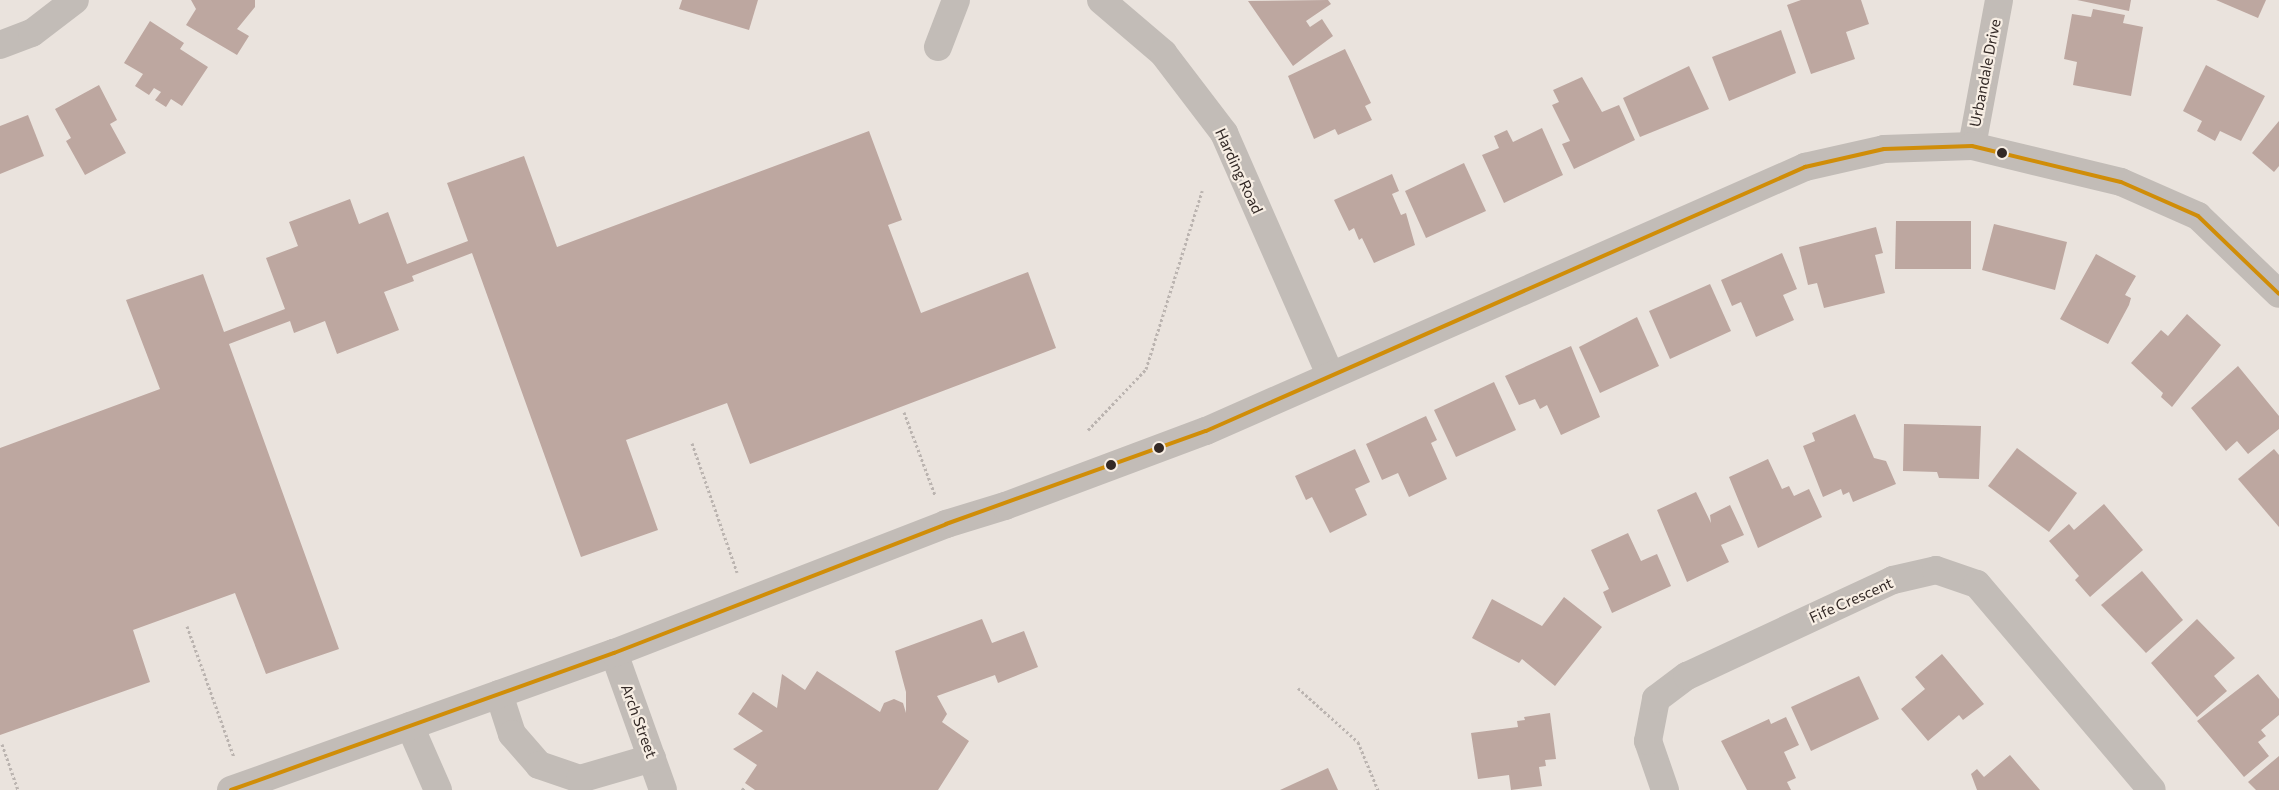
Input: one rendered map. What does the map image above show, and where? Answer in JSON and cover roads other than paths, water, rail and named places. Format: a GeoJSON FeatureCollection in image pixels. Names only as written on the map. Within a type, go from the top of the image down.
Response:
{"type":"FeatureCollection","features":[{"type":"Feature","properties":{"kind":"street"},"geometry":{"type":"LineString","coordinates":[[0,45],[32,33],[75,0]]}},
{"type":"Feature","properties":{"kind":"street"},"geometry":{"type":"LineString","coordinates":[[938,47],[956,0]]}},
{"type":"Feature","properties":{"kind":"street","name":"Harding Road"},"geometry":{"type":"LineString","coordinates":[[1101,0],[1163,53],[1224,133],[1330,375]]}},
{"type":"Feature","properties":{"kind":"street","name":"Urbandale Drive"},"geometry":{"type":"LineString","coordinates":[[1972,146],[1999,0]]}},
{"type":"Feature","properties":{"kind":"street"},"geometry":{"type":"LineString","coordinates":[[238,788],[614,652],[946,524],[1005,506],[1206,430],[1806,167],[1884,150],[1972,146],[2121,182],[2198,216],[2279,294]]}},
{"type":"Feature","properties":{"kind":"street","name":"Fife Crescent"},"geometry":{"type":"LineString","coordinates":[[1664,790],[1648,741],[1656,699],[1688,676],[1884,584],[1936,570],[1977,584],[2152,790]]}},
{"type":"Feature","properties":{"kind":"street","name":"Arch Street"},"geometry":{"type":"LineString","coordinates":[[614,652],[663,790]]}},
{"type":"Feature","properties":{"kind":"street"},"geometry":{"type":"LineString","coordinates":[[499,694],[512,734],[539,765],[580,778],[652,758]]}},
{"type":"Feature","properties":{"kind":"street"},"geometry":{"type":"LineString","coordinates":[[410,726],[438,790]]}}]}
